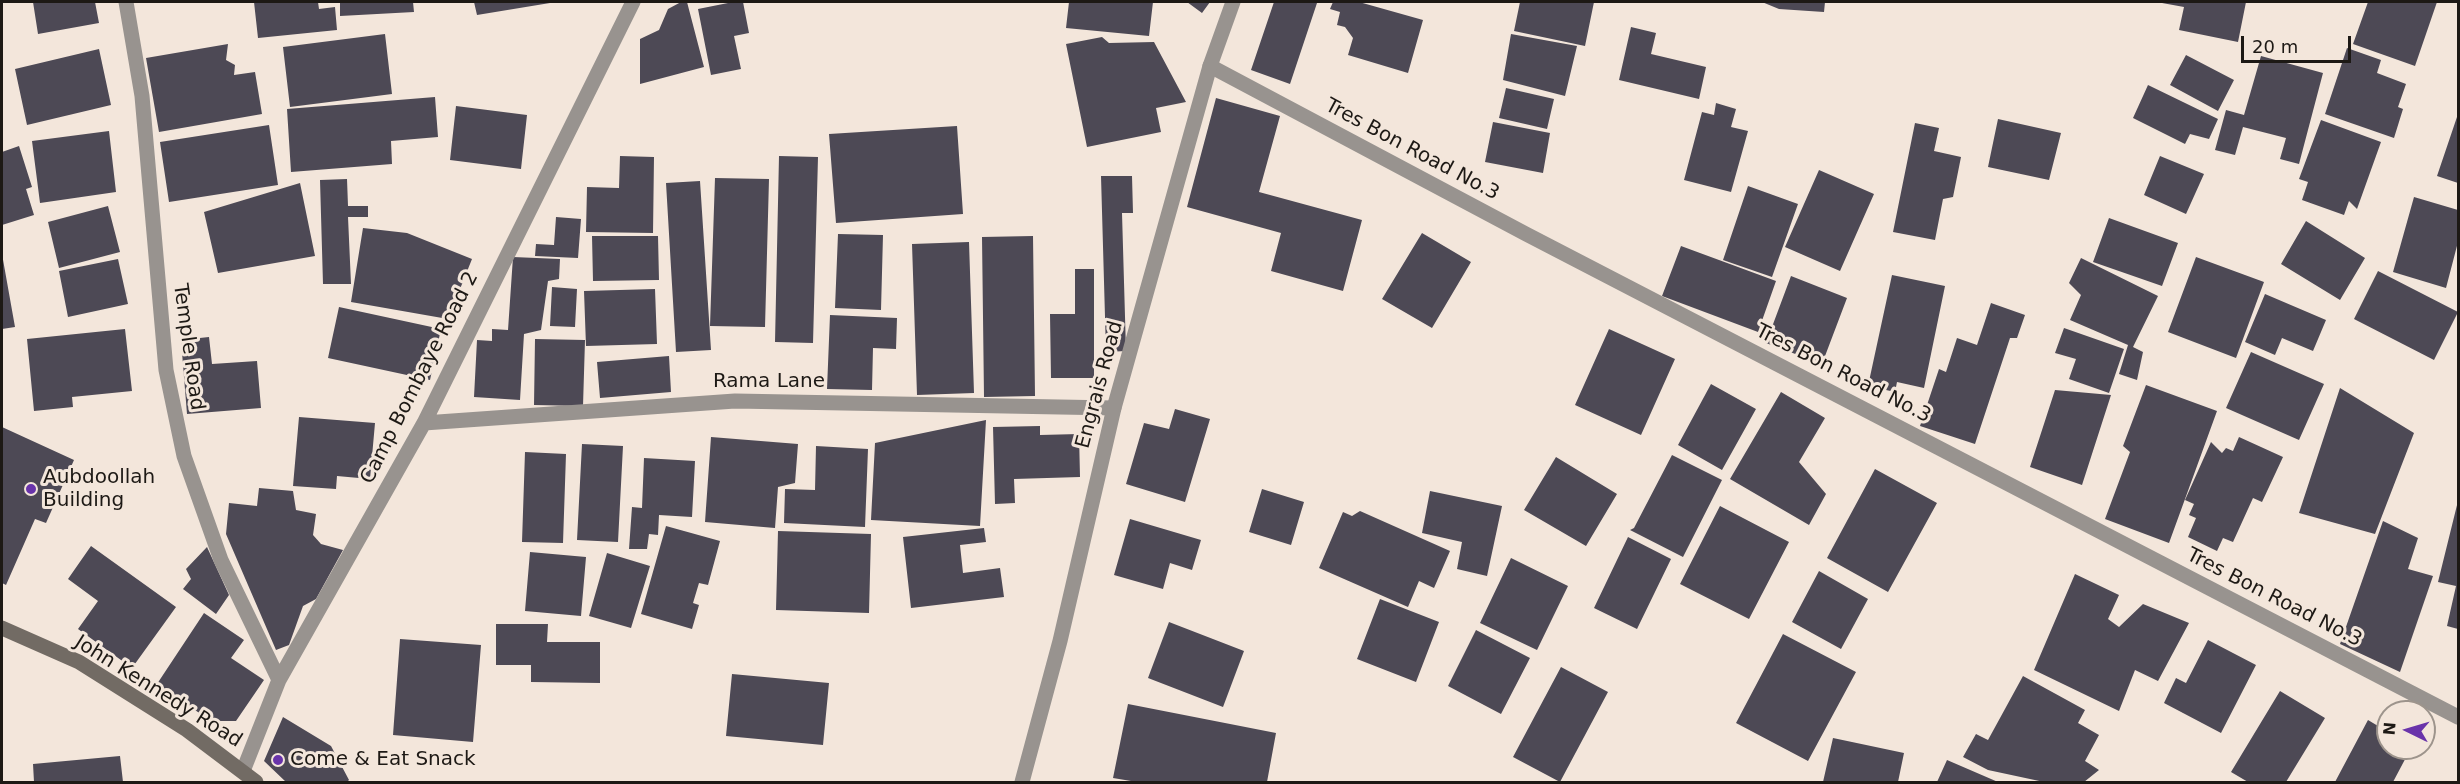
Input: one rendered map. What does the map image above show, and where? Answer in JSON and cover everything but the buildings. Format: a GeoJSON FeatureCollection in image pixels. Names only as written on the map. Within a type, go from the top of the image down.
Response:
{"type":"FeatureCollection","features":[{"type":"Feature","properties":{"kind":"main road","name":"John Kennedy Road"},"geometry":{"type":"LineString","coordinates":[[2,628],[79,662],[187,730],[256,783]]}},
{"type":"Feature","properties":{"kind":"street","name":"Temple Road"},"geometry":{"type":"LineString","coordinates":[[126,2],[142,96],[166,370],[184,456],[221,560],[279,680]]}},
{"type":"Feature","properties":{"kind":"street","name":"Camp Bombaye Road 2"},"geometry":{"type":"LineString","coordinates":[[243,771],[279,680],[424,423],[633,2]]}},
{"type":"Feature","properties":{"kind":"street","name":"Engrais Road"},"geometry":{"type":"LineString","coordinates":[[1022,783],[1060,641],[1114,408],[1209,66],[1233,2]]}},
{"type":"Feature","properties":{"kind":"street","name":"Tres Bon Road No.3"},"geometry":{"type":"LineString","coordinates":[[1209,66],[1515,229],[2458,717]]}},
{"type":"Feature","properties":{"kind":"street","name":"Rama Lane"},"geometry":{"type":"LineString","coordinates":[[424,423],[735,401],[1114,408]]}},
{"type":"Feature","properties":{"kind":"place","name":"Aubdoollah Building"},"geometry":{"type":"Point","coordinates":[31,489]}},
{"type":"Feature","properties":{"kind":"place","name":"Come & Eat Snack"},"geometry":{"type":"Point","coordinates":[278,760]}}]}
